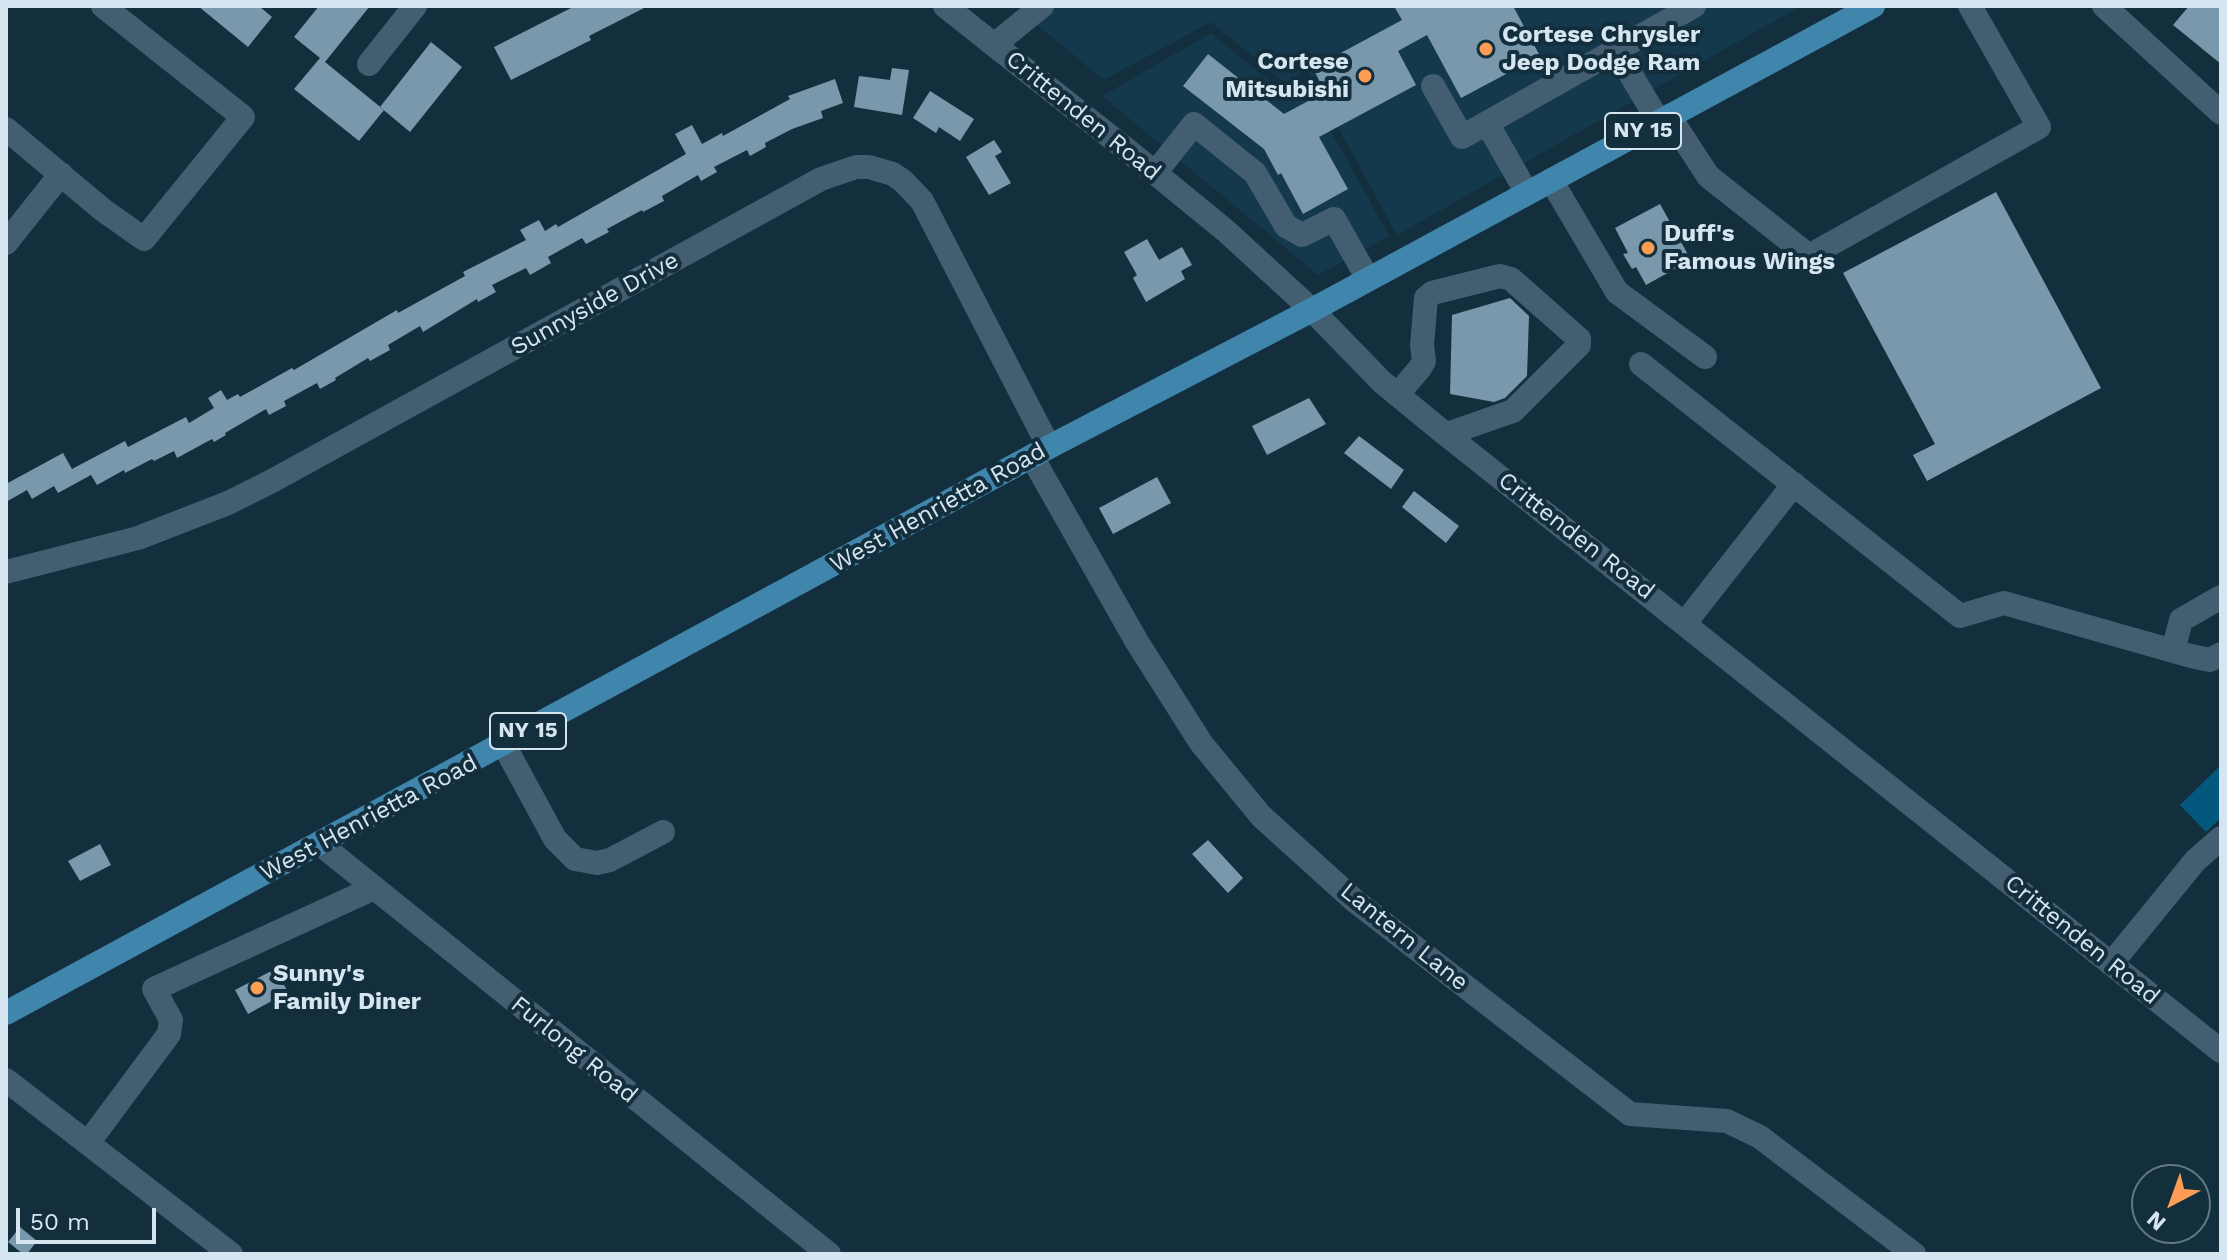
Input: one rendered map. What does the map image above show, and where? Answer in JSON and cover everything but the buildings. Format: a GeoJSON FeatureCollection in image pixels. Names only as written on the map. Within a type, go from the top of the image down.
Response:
{"type":"FeatureCollection","features":[{"type":"Feature","properties":{"kind":"main road","name":"West Henrietta Road"},"geometry":{"type":"LineString","coordinates":[[6,1013],[1041,452],[1312,310],[1873,6]]}},
{"type":"Feature","properties":{"kind":"street"},"geometry":{"type":"LineString","coordinates":[[6,129],[103,210],[144,239],[243,117],[103,6]]}},
{"type":"Feature","properties":{"kind":"street"},"geometry":{"type":"LineString","coordinates":[[369,64],[415,6]]}},
{"type":"Feature","properties":{"kind":"street","name":"Crittenden Road"},"geometry":{"type":"LineString","coordinates":[[945,6],[1226,231],[1398,394],[2221,1051]]}},
{"type":"Feature","properties":{"kind":"street"},"geometry":{"type":"LineString","coordinates":[[994,45],[1042,6]]}},
{"type":"Feature","properties":{"kind":"street"},"geometry":{"type":"LineString","coordinates":[[1433,86],[1462,137],[1694,6]]}},
{"type":"Feature","properties":{"kind":"street"},"geometry":{"type":"LineString","coordinates":[[2119,11],[2221,113]]}},
{"type":"Feature","properties":{"kind":"street"},"geometry":{"type":"LineString","coordinates":[[1616,50],[1708,176],[1809,256],[2039,127],[1976,16]]}},
{"type":"Feature","properties":{"kind":"street"},"geometry":{"type":"LineString","coordinates":[[1487,123],[1527,193]]}},
{"type":"Feature","properties":{"kind":"street"},"geometry":{"type":"LineString","coordinates":[[1155,173],[1194,124],[1255,173],[1286,226],[1302,235],[1334,219],[1368,279]]}},
{"type":"Feature","properties":{"kind":"street","name":"Sunnyside Drive"},"geometry":{"type":"LineString","coordinates":[[6,572],[138,538],[228,503],[821,179],[856,167],[869,167],[893,174],[922,201],[1041,452]]}},
{"type":"Feature","properties":{"kind":"street"},"geometry":{"type":"LineString","coordinates":[[6,243],[61,174]]}},
{"type":"Feature","properties":{"kind":"street"},"geometry":{"type":"LineString","coordinates":[[1551,180],[1617,292],[1705,357]]}},
{"type":"Feature","properties":{"kind":"street"},"geometry":{"type":"LineString","coordinates":[[1398,394],[1424,361],[1422,345],[1426,298],[1432,293],[1500,276],[1511,279],[1579,339],[1579,345],[1513,411],[1447,434]]}},
{"type":"Feature","properties":{"kind":"street"},"geometry":{"type":"LineString","coordinates":[[1641,364],[1960,616],[2004,603],[2210,660],[2221,654]]}},
{"type":"Feature","properties":{"kind":"street","name":"Lantern Lane"},"geometry":{"type":"LineString","coordinates":[[1041,452],[1153,667],[1201,743],[1261,816],[1355,901],[1630,1114],[1727,1121],[1760,1137],[1914,1254]]}},
{"type":"Feature","properties":{"kind":"street"},"geometry":{"type":"LineString","coordinates":[[1685,623],[1794,484]]}},
{"type":"Feature","properties":{"kind":"street"},"geometry":{"type":"LineString","coordinates":[[2173,651],[2181,620],[2221,597]]}},
{"type":"Feature","properties":{"kind":"street"},"geometry":{"type":"LineString","coordinates":[[504,745],[555,839],[575,859],[597,863],[610,860],[663,832]]}},
{"type":"Feature","properties":{"kind":"street"},"geometry":{"type":"LineString","coordinates":[[2111,964],[2195,861],[2221,838]]}},
{"type":"Feature","properties":{"kind":"street","name":"Furlong Road"},"geometry":{"type":"LineString","coordinates":[[320,844],[829,1254]]}},
{"type":"Feature","properties":{"kind":"street"},"geometry":{"type":"LineString","coordinates":[[88,1143],[169,1034],[171,1020],[154,989],[374,888]]}},
{"type":"Feature","properties":{"kind":"street"},"geometry":{"type":"LineString","coordinates":[[6,1080],[231,1254]]}},
{"type":"Feature","properties":{"kind":"shaded area"},"geometry":{"type":"Polygon","coordinates":[[[1014,6],[1801,6],[1397,235],[1307,70],[1284,83],[1211,22],[1104,80],[1014,6]]]}},
{"type":"Feature","properties":{"kind":"shaded area"},"geometry":{"type":"Polygon","coordinates":[[[1211,33],[1288,96],[1306,86],[1389,236],[1318,275],[1102,96],[1211,33]]]}},
{"type":"Feature","properties":{"kind":"shaded area"},"geometry":{"type":"Polygon","coordinates":[[[2221,765],[2221,818],[2206,832],[2180,805],[2221,765]]]}},
{"type":"Feature","properties":{"kind":"place","name":"Cortese Chrysler Jeep Dodge Ram"},"geometry":{"type":"Point","coordinates":[1486,49]}},
{"type":"Feature","properties":{"kind":"place","name":"Cortese Mitsubishi"},"geometry":{"type":"Point","coordinates":[1365,76]}},
{"type":"Feature","properties":{"kind":"place","name":"Duff's Famous Wings"},"geometry":{"type":"Point","coordinates":[1648,248]}},
{"type":"Feature","properties":{"kind":"place","name":"Sunny's Family Diner"},"geometry":{"type":"Point","coordinates":[257,988]}}]}
